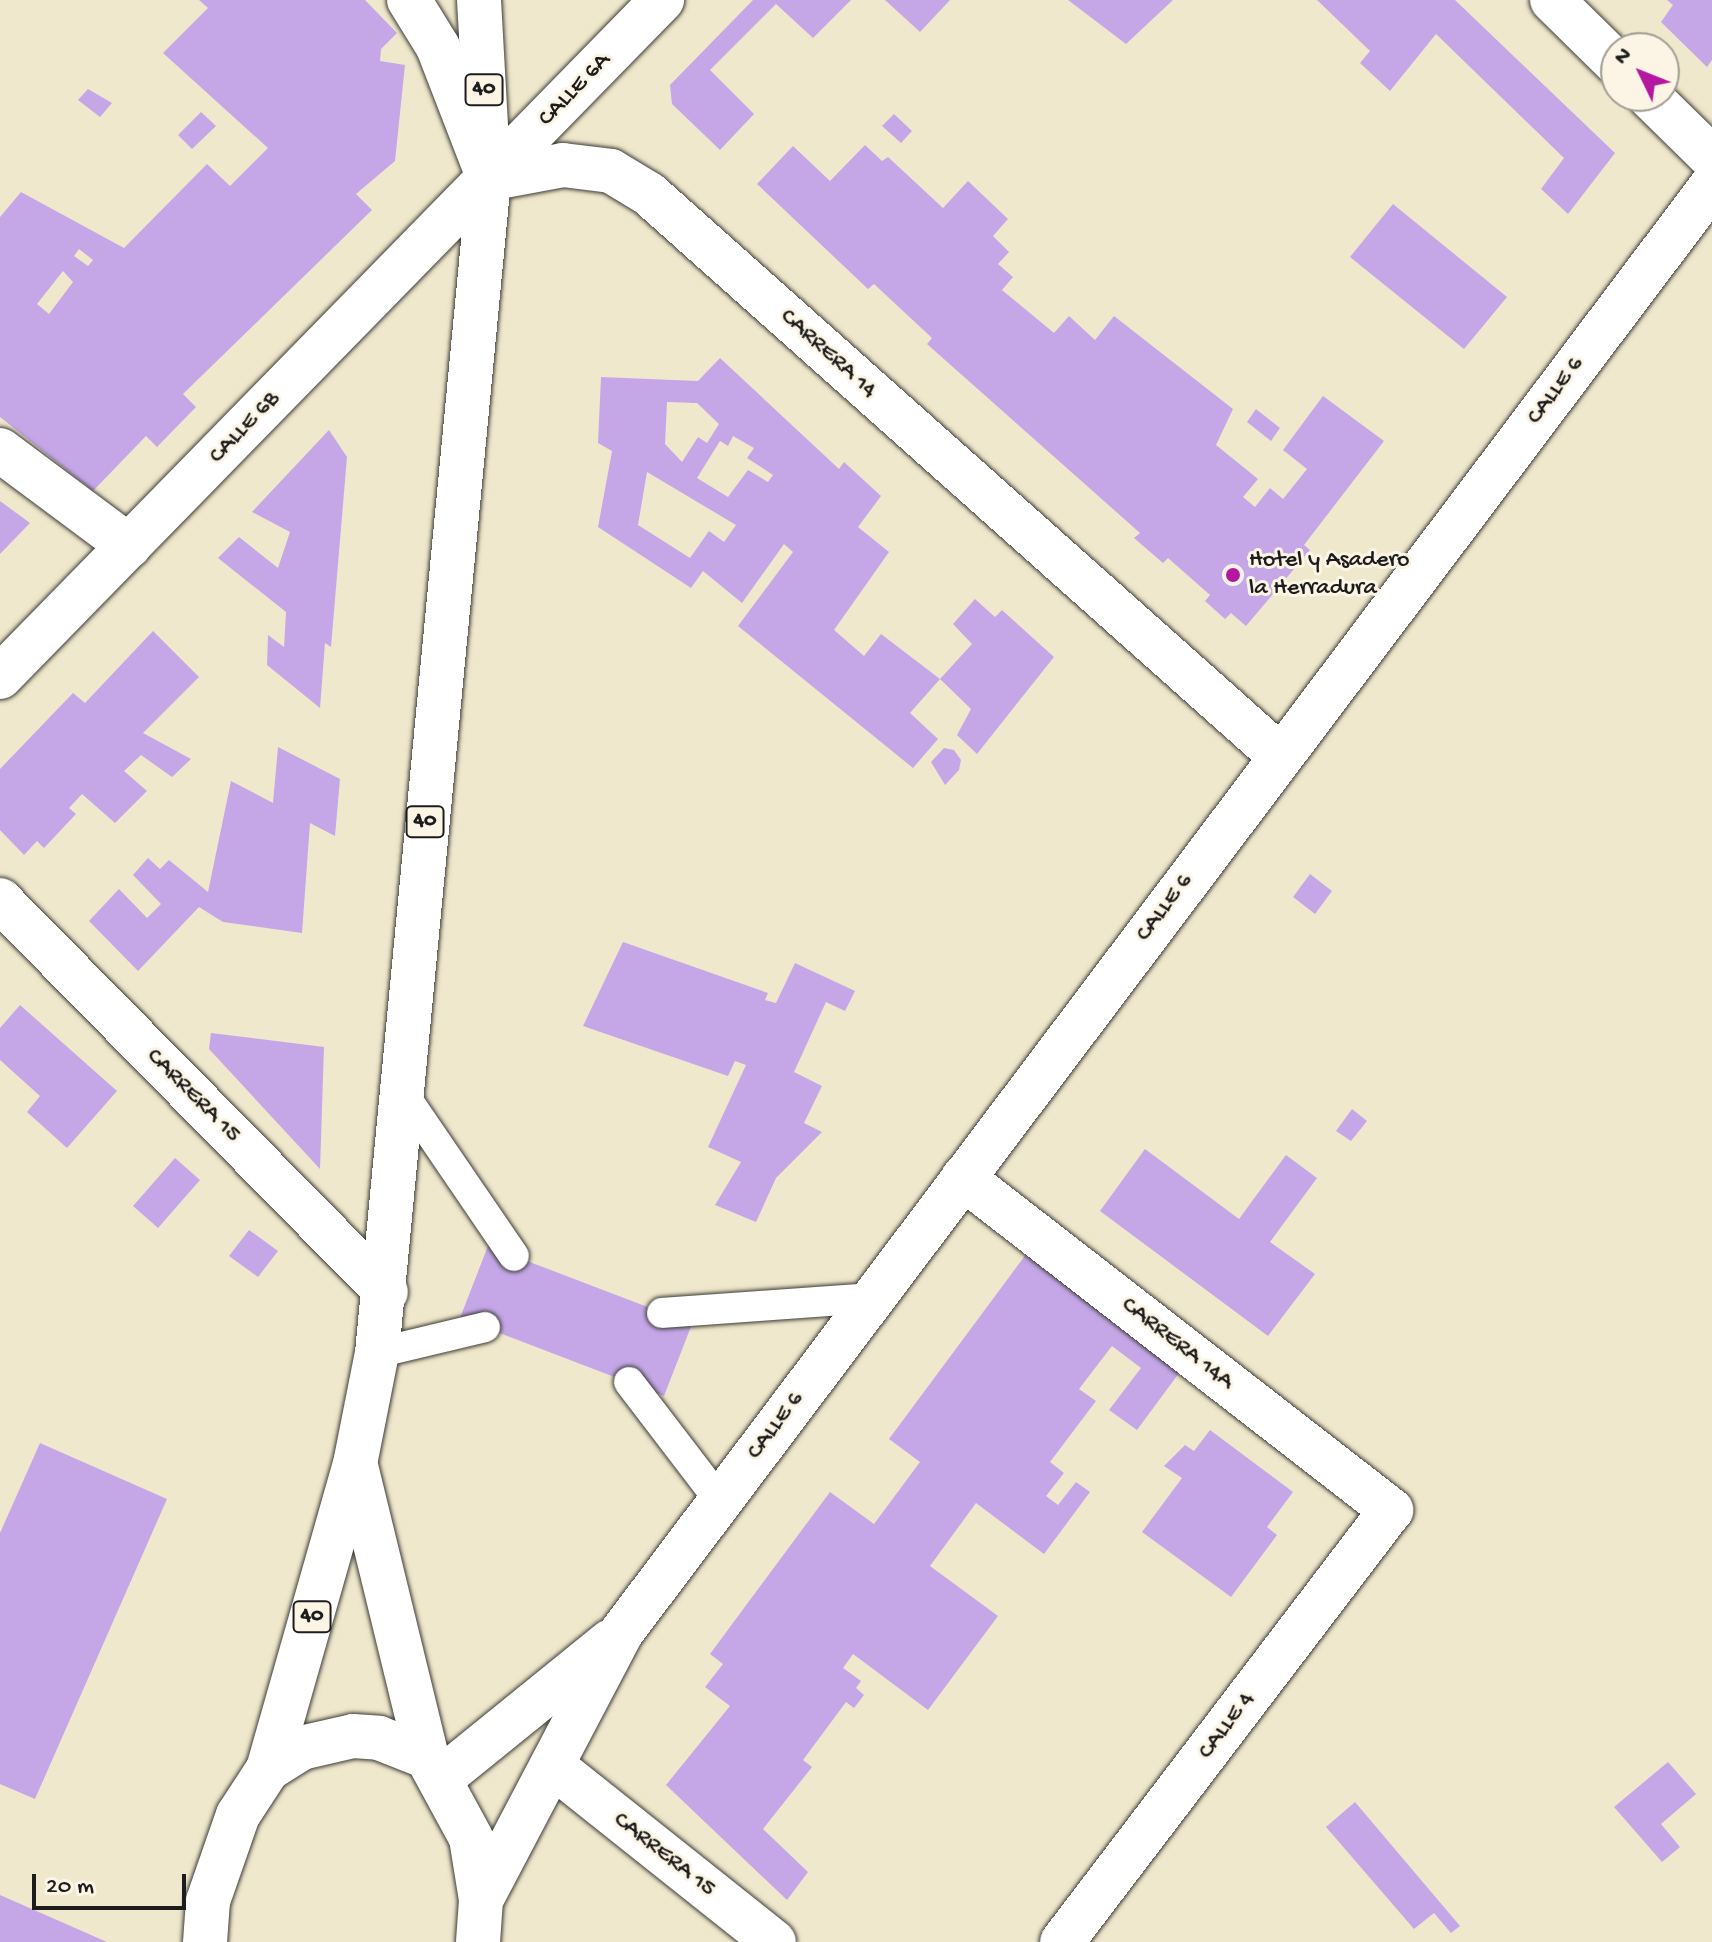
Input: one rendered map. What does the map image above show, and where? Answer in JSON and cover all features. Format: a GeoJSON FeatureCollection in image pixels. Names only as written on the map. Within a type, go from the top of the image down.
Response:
{"type":"FeatureCollection","features":[{"type":"Feature","properties":{"kind":"main road"},"geometry":{"type":"LineString","coordinates":[[409,0],[438,47],[489,179]]}},
{"type":"Feature","properties":{"kind":"main road","name":"40"},"geometry":{"type":"LineString","coordinates":[[205,1942],[208,1901],[238,1815],[268,1769],[355,1464],[386,1292],[400,1089],[489,179],[479,0]]}},
{"type":"Feature","properties":{"kind":"main road","name":"CALLE 6A"},"geometry":{"type":"LineString","coordinates":[[489,179],[662,0]]}},
{"type":"Feature","properties":{"kind":"main road"},"geometry":{"type":"LineString","coordinates":[[1552,0],[1600,47]]}},
{"type":"Feature","properties":{"kind":"main road"},"geometry":{"type":"LineString","coordinates":[[1665,112],[1712,158]]}},
{"type":"Feature","properties":{"kind":"main road","name":"CARRERA 14"},"geometry":{"type":"LineString","coordinates":[[489,179],[563,165],[611,171],[649,194],[1280,756]]}},
{"type":"Feature","properties":{"kind":"main road","name":"CALLE 6B"},"geometry":{"type":"LineString","coordinates":[[0,677],[489,179]]}},
{"type":"Feature","properties":{"kind":"main road","name":"CALLE 6"},"geometry":{"type":"LineString","coordinates":[[483,1929],[554,1767],[621,1633],[1712,185]]}},
{"type":"Feature","properties":{"kind":"main road"},"geometry":{"type":"LineString","coordinates":[[0,450],[129,546]]}},
{"type":"Feature","properties":{"kind":"main road","name":"CARRERA 15"},"geometry":{"type":"LineString","coordinates":[[0,900],[386,1292]]}},
{"type":"Feature","properties":{"kind":"main road","name":"CARRERA 14A"},"geometry":{"type":"LineString","coordinates":[[963,1178],[1391,1510]]}},
{"type":"Feature","properties":{"kind":"main road","name":"40"},"geometry":{"type":"LineString","coordinates":[[355,1464],[435,1767],[471,1838],[483,1929]]}},
{"type":"Feature","properties":{"kind":"main road","name":"CALLE 4"},"geometry":{"type":"LineString","coordinates":[[1062,1942],[1391,1510]]}},
{"type":"Feature","properties":{"kind":"main road","name":"CALLE 6"},"geometry":{"type":"LineString","coordinates":[[435,1767],[621,1633]]}},
{"type":"Feature","properties":{"kind":"main road","name":"40"},"geometry":{"type":"LineString","coordinates":[[268,1769],[301,1748],[353,1736],[379,1738],[435,1767]]}},
{"type":"Feature","properties":{"kind":"main road","name":"CARRERA 15"},"geometry":{"type":"LineString","coordinates":[[554,1767],[774,1942]]}},
{"type":"Feature","properties":{"kind":"lane"},"geometry":{"type":"LineString","coordinates":[[400,1089],[514,1256]]}},
{"type":"Feature","properties":{"kind":"lane"},"geometry":{"type":"LineString","coordinates":[[662,1313],[872,1298]]}},
{"type":"Feature","properties":{"kind":"lane"},"geometry":{"type":"LineString","coordinates":[[377,1353],[485,1327]]}},
{"type":"Feature","properties":{"kind":"lane"},"geometry":{"type":"LineString","coordinates":[[629,1382],[720,1501]]}},
{"type":"Feature","properties":{"kind":"building"},"geometry":{"type":"Polygon","coordinates":[[[199,0],[365,0],[397,33],[381,49],[380,61],[405,65],[395,161],[356,194],[372,210],[183,394],[196,407],[157,447],[146,436],[93,491],[0,417],[0,217],[21,192],[124,248],[207,164],[230,186],[268,148],[163,53],[208,8],[199,0]],[[79,249],[74,256],[88,266],[93,260],[79,249]],[[63,271],[37,304],[49,314],[73,282],[63,271]]]}},
{"type":"Feature","properties":{"kind":"building"},"geometry":{"type":"Polygon","coordinates":[[[753,0],[851,0],[813,38],[776,4],[710,70],[754,114],[720,150],[672,104],[670,85],[753,0]]]}},
{"type":"Feature","properties":{"kind":"building"},"geometry":{"type":"Polygon","coordinates":[[[885,0],[950,0],[920,32],[885,0]]]}},
{"type":"Feature","properties":{"kind":"building"},"geometry":{"type":"Polygon","coordinates":[[[1068,0],[1173,0],[1126,44],[1068,0]]]}},
{"type":"Feature","properties":{"kind":"building"},"geometry":{"type":"Polygon","coordinates":[[[1317,0],[1455,0],[1615,153],[1568,214],[1541,189],[1564,158],[1436,34],[1390,91],[1360,63],[1370,51],[1317,0]]]}},
{"type":"Feature","properties":{"kind":"building"},"geometry":{"type":"Polygon","coordinates":[[[1667,0],[1712,0],[1712,60],[1707,67],[1680,41],[1680,32],[1671,32],[1661,22],[1673,5],[1667,0]]]}},
{"type":"Feature","properties":{"kind":"building"},"geometry":{"type":"Polygon","coordinates":[[[88,89],[112,103],[100,117],[78,100],[88,89]]]}},
{"type":"Feature","properties":{"kind":"building"},"geometry":{"type":"Polygon","coordinates":[[[201,112],[216,126],[192,149],[178,135],[201,112]]]}},
{"type":"Feature","properties":{"kind":"building"},"geometry":{"type":"Polygon","coordinates":[[[894,114],[912,131],[901,143],[882,126],[894,114]]]}},
{"type":"Feature","properties":{"kind":"building"},"geometry":{"type":"Polygon","coordinates":[[[865,145],[882,161],[888,157],[943,208],[968,181],[1008,219],[993,236],[1009,252],[998,264],[1013,277],[1002,290],[1054,333],[1069,316],[1095,340],[1114,316],[1233,409],[1216,445],[1258,479],[1243,497],[1255,507],[1270,488],[1283,499],[1307,469],[1283,450],[1323,396],[1384,441],[1304,545],[1310,550],[1246,626],[1231,613],[1225,619],[1205,601],[1210,595],[1168,558],[1163,563],[1134,538],[1140,533],[927,344],[932,338],[874,284],[868,289],[757,184],[793,146],[830,181],[865,145]]]}},
{"type":"Feature","properties":{"kind":"building"},"geometry":{"type":"Polygon","coordinates":[[[1393,204],[1507,297],[1464,349],[1350,257],[1393,204]]]}},
{"type":"Feature","properties":{"kind":"building"},"geometry":{"type":"Polygon","coordinates":[[[720,358],[839,469],[844,462],[881,496],[858,527],[889,552],[834,630],[864,656],[881,634],[940,679],[910,713],[938,739],[913,768],[738,626],[793,552],[784,544],[742,603],[703,571],[691,588],[598,527],[612,451],[598,443],[601,377],[698,381],[720,358]],[[667,402],[665,444],[682,462],[698,437],[707,443],[719,424],[697,403],[667,402]],[[733,436],[728,446],[720,441],[697,478],[728,497],[748,470],[768,482],[773,475],[747,458],[754,448],[733,436]],[[647,472],[638,525],[690,558],[709,531],[724,542],[736,525],[647,472]]]}},
{"type":"Feature","properties":{"kind":"building"},"geometry":{"type":"Polygon","coordinates":[[[1256,409],[1280,428],[1271,441],[1247,422],[1256,409]]]}},
{"type":"Feature","properties":{"kind":"building"},"geometry":{"type":"Polygon","coordinates":[[[329,430],[347,457],[331,647],[325,643],[320,708],[267,665],[268,635],[284,647],[286,612],[218,558],[239,537],[278,568],[290,532],[252,512],[329,430]]]}},
{"type":"Feature","properties":{"kind":"building"},"geometry":{"type":"Polygon","coordinates":[[[0,501],[30,523],[0,554],[0,501]]]}},
{"type":"Feature","properties":{"kind":"building"},"geometry":{"type":"Polygon","coordinates":[[[975,599],[995,617],[1002,610],[1054,657],[977,754],[957,735],[971,709],[940,679],[972,644],[953,624],[975,599]]]}},
{"type":"Feature","properties":{"kind":"building"},"geometry":{"type":"Polygon","coordinates":[[[153,631],[199,677],[143,733],[191,759],[172,777],[141,755],[124,771],[147,791],[115,823],[82,794],[69,808],[76,814],[44,848],[37,841],[24,855],[0,830],[0,769],[73,693],[85,703],[153,631]]]}},
{"type":"Feature","properties":{"kind":"building"},"geometry":{"type":"Polygon","coordinates":[[[278,747],[340,779],[335,836],[310,823],[302,933],[223,922],[199,907],[138,971],[89,921],[119,889],[147,918],[161,904],[133,875],[148,858],[160,869],[169,860],[208,892],[231,781],[273,803],[278,747]]]}},
{"type":"Feature","properties":{"kind":"building"},"geometry":{"type":"Polygon","coordinates":[[[944,748],[954,750],[961,760],[959,770],[945,785],[931,762],[944,748]]]}},
{"type":"Feature","properties":{"kind":"building"},"geometry":{"type":"Polygon","coordinates":[[[1310,874],[1332,891],[1315,914],[1293,897],[1310,874]]]}},
{"type":"Feature","properties":{"kind":"building"},"geometry":{"type":"Polygon","coordinates":[[[623,942],[768,993],[765,1000],[776,1003],[795,963],[855,991],[845,1011],[826,1002],[794,1072],[822,1086],[804,1123],[822,1132],[776,1178],[756,1222],[715,1205],[741,1162],[708,1147],[746,1065],[735,1061],[728,1076],[583,1026],[623,942]]]}},
{"type":"Feature","properties":{"kind":"building"},"geometry":{"type":"Polygon","coordinates":[[[20,1005],[117,1091],[67,1148],[27,1112],[40,1096],[0,1060],[0,1028],[20,1005]]]}},
{"type":"Feature","properties":{"kind":"building"},"geometry":{"type":"Polygon","coordinates":[[[211,1033],[324,1047],[320,1169],[209,1049],[211,1033]]]}},
{"type":"Feature","properties":{"kind":"building"},"geometry":{"type":"Polygon","coordinates":[[[1352,1109],[1367,1121],[1351,1141],[1336,1131],[1352,1109]]]}},
{"type":"Feature","properties":{"kind":"building"},"geometry":{"type":"Polygon","coordinates":[[[1145,1149],[1239,1219],[1286,1155],[1317,1178],[1270,1242],[1315,1274],[1268,1336],[1100,1211],[1145,1149]]]}},
{"type":"Feature","properties":{"kind":"building"},"geometry":{"type":"Polygon","coordinates":[[[175,1158],[200,1180],[158,1228],[133,1206],[175,1158]]]}},
{"type":"Feature","properties":{"kind":"building"},"geometry":{"type":"Polygon","coordinates":[[[249,1230],[278,1251],[258,1277],[229,1256],[249,1230]]]}},
{"type":"Feature","properties":{"kind":"building"},"geometry":{"type":"Polygon","coordinates":[[[488,1246],[692,1324],[664,1396],[460,1318],[488,1246]]]}},
{"type":"Feature","properties":{"kind":"building"},"geometry":{"type":"Polygon","coordinates":[[[1027,1253],[1182,1369],[1137,1430],[1109,1410],[1141,1368],[1112,1346],[1079,1389],[1096,1401],[1050,1462],[1064,1473],[1046,1496],[1058,1505],[1076,1482],[1090,1492],[1044,1554],[976,1503],[930,1566],[998,1616],[928,1710],[853,1654],[843,1668],[861,1681],[856,1688],[864,1695],[854,1708],[846,1702],[803,1760],[812,1767],[763,1829],[808,1872],[787,1900],[666,1785],[730,1706],[705,1687],[723,1664],[710,1654],[830,1492],[874,1524],[920,1462],[889,1439],[1027,1253]]]}},
{"type":"Feature","properties":{"kind":"building"},"geometry":{"type":"Polygon","coordinates":[[[1210,1430],[1293,1492],[1267,1527],[1277,1535],[1231,1597],[1142,1532],[1182,1478],[1164,1466],[1185,1445],[1194,1451],[1210,1430]]]}},
{"type":"Feature","properties":{"kind":"building"},"geometry":{"type":"Polygon","coordinates":[[[40,1443],[167,1499],[35,1799],[0,1784],[0,1533],[40,1443]]]}},
{"type":"Feature","properties":{"kind":"building"},"geometry":{"type":"Polygon","coordinates":[[[1668,1762],[1696,1794],[1661,1824],[1680,1847],[1662,1862],[1614,1807],[1668,1762]]]}},
{"type":"Feature","properties":{"kind":"building"},"geometry":{"type":"Polygon","coordinates":[[[1355,1802],[1460,1926],[1451,1933],[1434,1913],[1414,1929],[1326,1827],[1355,1802]]]}},
{"type":"Feature","properties":{"kind":"building"},"geometry":{"type":"Polygon","coordinates":[[[0,1895],[107,1942],[0,1942],[0,1895]]]}},
{"type":"Feature","properties":{"kind":"place","name":"Hotel y Asadero la Herradura"},"geometry":{"type":"Point","coordinates":[1233,575]}}]}
